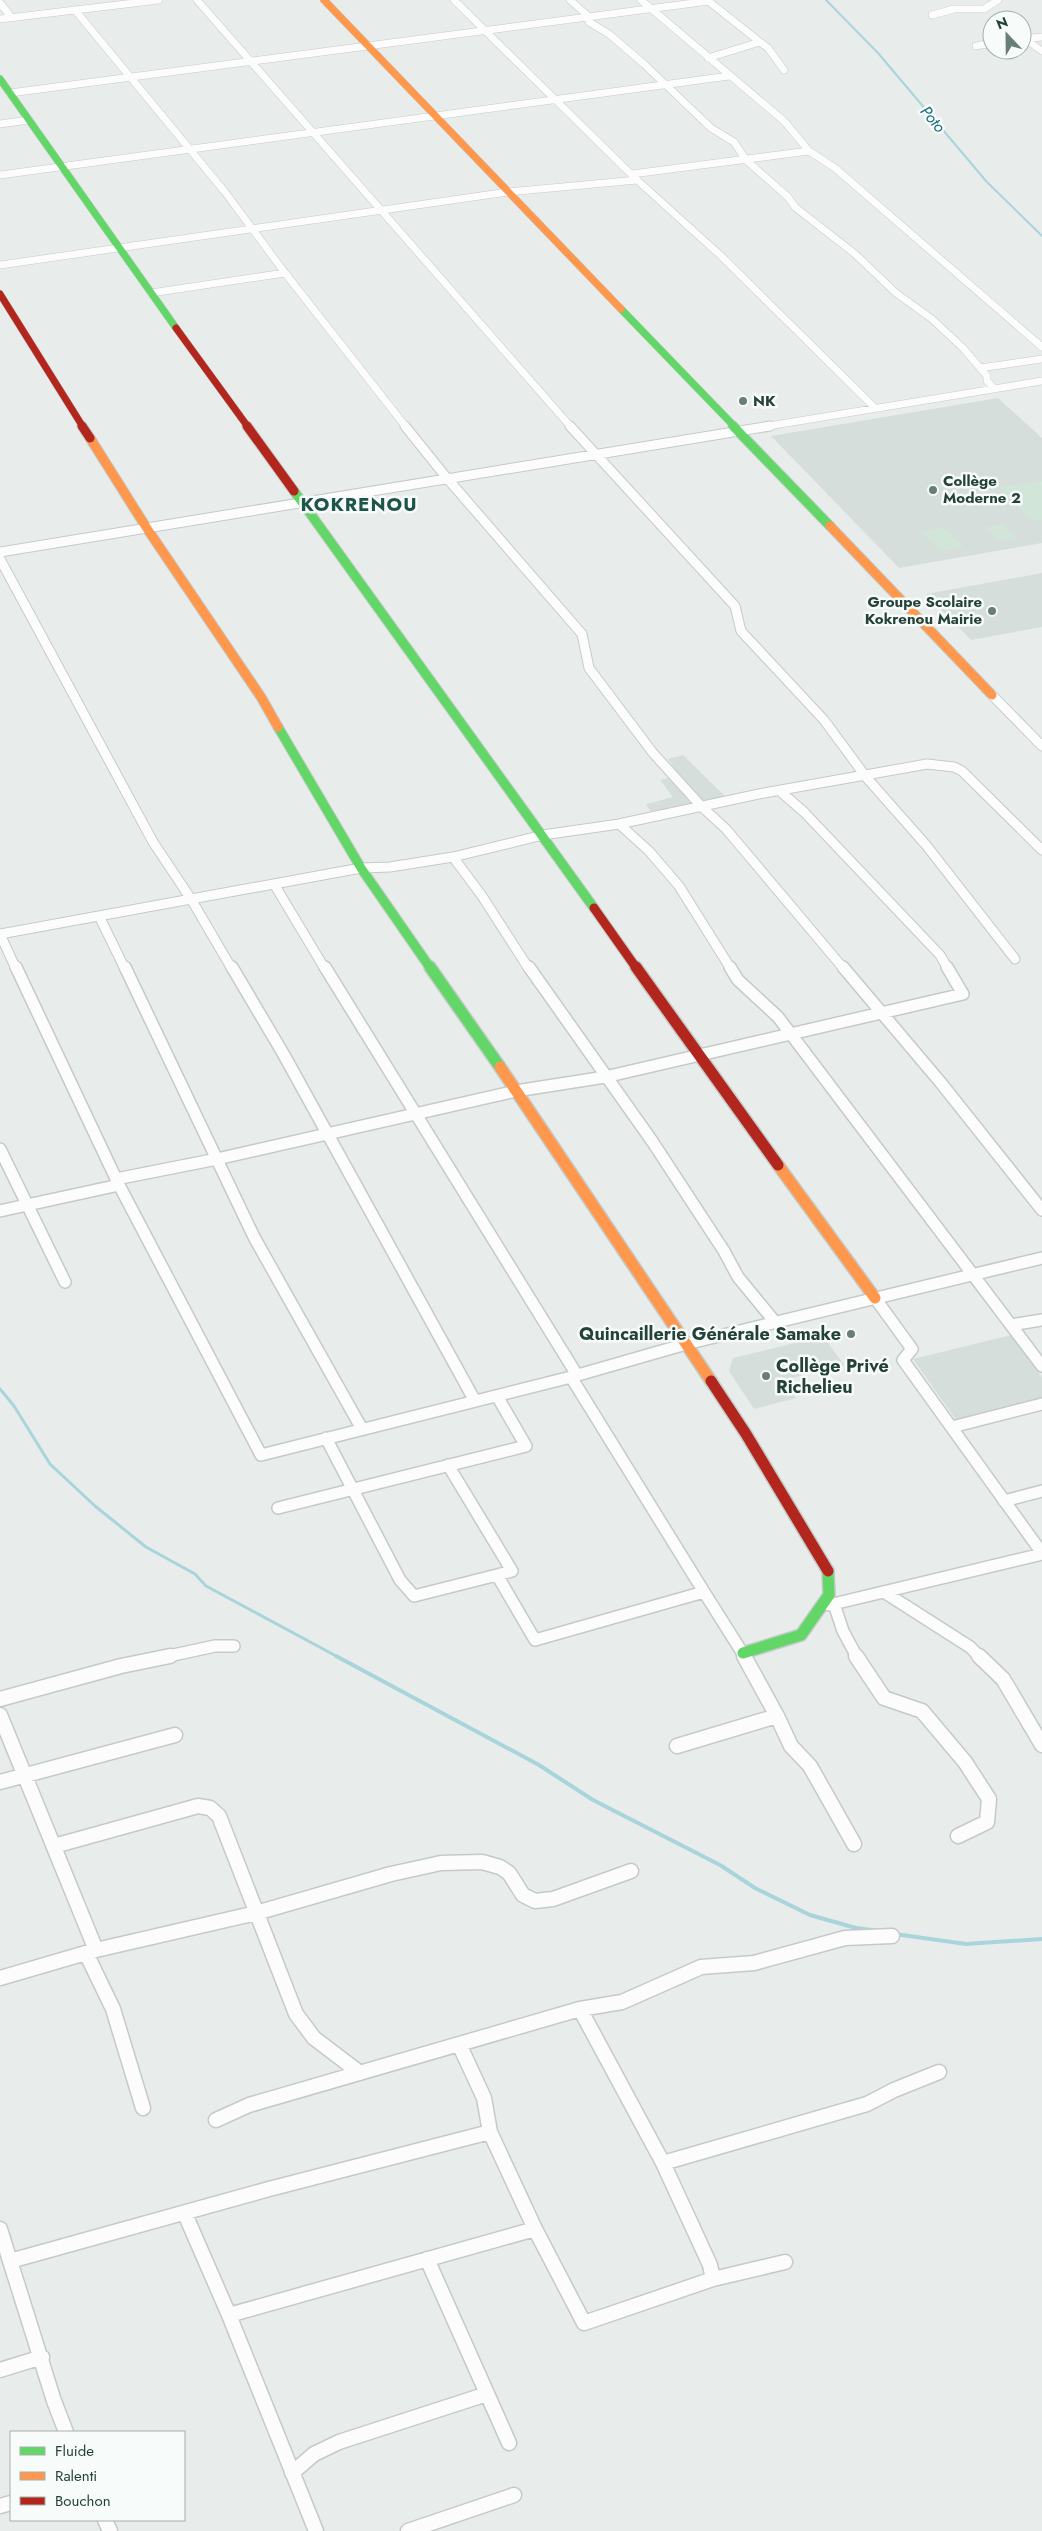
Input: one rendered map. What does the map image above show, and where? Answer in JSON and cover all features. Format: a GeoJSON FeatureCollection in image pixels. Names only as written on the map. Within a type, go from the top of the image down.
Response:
{"type":"FeatureCollection","features":[{"type":"Feature","properties":{"kind":"street"},"geometry":{"type":"LineString","coordinates":[[97,0],[103,6]]}},
{"type":"Feature","properties":{"kind":"street"},"geometry":{"type":"LineString","coordinates":[[0,19],[158,0]]}},
{"type":"Feature","properties":{"kind":"street"},"geometry":{"type":"LineString","coordinates":[[197,0],[595,454],[735,606],[741,631],[824,720],[866,777],[926,845],[1016,959]]}},
{"type":"Feature","properties":{"kind":"street"},"geometry":{"type":"LineString","coordinates":[[324,0],[1042,746]]}},
{"type":"Feature","properties":{"kind":"street"},"geometry":{"type":"LineString","coordinates":[[454,0],[874,407]]}},
{"type":"Feature","properties":{"kind":"street"},"geometry":{"type":"LineString","coordinates":[[570,0],[588,16],[589,22],[609,34],[711,128],[734,142],[746,160],[788,197],[795,207],[855,254],[896,293],[932,319],[980,368],[987,376],[987,381],[994,387]]}},
{"type":"Feature","properties":{"kind":"street"},"geometry":{"type":"LineString","coordinates":[[641,0],[784,121],[808,151],[835,168],[1042,347]]}},
{"type":"Feature","properties":{"kind":"street"},"geometry":{"type":"LineString","coordinates":[[946,0],[956,9]]}},
{"type":"Feature","properties":{"kind":"street"},"geometry":{"type":"LineString","coordinates":[[932,15],[956,9],[974,11],[986,9],[993,7],[998,0]]}},
{"type":"Feature","properties":{"kind":"street"},"geometry":{"type":"LineString","coordinates":[[10,93],[708,1],[768,48],[784,70]]}},
{"type":"Feature","properties":{"kind":"street"},"geometry":{"type":"LineString","coordinates":[[0,3],[11,17]]}},
{"type":"Feature","properties":{"kind":"street"},"geometry":{"type":"LineString","coordinates":[[74,10],[187,149],[225,192],[285,273],[446,477],[582,634],[590,668],[653,753],[702,807],[726,829],[941,1083],[1042,1210]]}},
{"type":"Feature","properties":{"kind":"street"},"geometry":{"type":"LineString","coordinates":[[708,58],[760,42]]}},
{"type":"Feature","properties":{"kind":"street"},"geometry":{"type":"LineString","coordinates":[[976,46],[982,45]]}},
{"type":"Feature","properties":{"kind":"street"},"geometry":{"type":"LineString","coordinates":[[0,175],[311,131],[729,76]]}},
{"type":"Feature","properties":{"kind":"street"},"geometry":{"type":"LineString","coordinates":[[0,79],[118,248],[543,835],[696,1054],[912,1349],[903,1360],[1042,1554],[828,1605],[801,1634],[743,1653]]}},
{"type":"Feature","properties":{"kind":"street"},"geometry":{"type":"LineString","coordinates":[[0,124],[28,120]]}},
{"type":"Feature","properties":{"kind":"street"},"geometry":{"type":"LineString","coordinates":[[0,265],[508,192],[635,177],[808,151]]}},
{"type":"Feature","properties":{"kind":"street"},"geometry":{"type":"LineString","coordinates":[[151,293],[285,273]]}},
{"type":"Feature","properties":{"kind":"street"},"geometry":{"type":"LineString","coordinates":[[0,294],[146,527],[261,697],[361,868],[516,1091],[746,1434],[828,1568],[828,1605],[859,1661],[884,1698],[922,1711],[965,1762],[989,1799],[987,1822],[958,1836]]}},
{"type":"Feature","properties":{"kind":"street"},"geometry":{"type":"LineString","coordinates":[[980,368],[1042,359]]}},
{"type":"Feature","properties":{"kind":"street"},"geometry":{"type":"LineString","coordinates":[[0,552],[994,387],[1042,381]]}},
{"type":"Feature","properties":{"kind":"street"},"geometry":{"type":"LineString","coordinates":[[0,559],[153,842],[191,899],[284,1055],[475,1401]]}},
{"type":"Feature","properties":{"kind":"street"},"geometry":{"type":"LineString","coordinates":[[1042,850],[968,776],[954,767],[927,764],[866,777],[780,791],[619,824],[543,835],[453,857],[361,868],[0,934],[117,1182],[262,1455],[574,1376],[686,1344],[1042,1258]]}},
{"type":"Feature","properties":{"kind":"street"},"geometry":{"type":"LineString","coordinates":[[0,1211],[413,1113],[516,1091],[605,1078],[696,1054],[883,1014],[963,994],[940,955],[804,812],[780,791]]}},
{"type":"Feature","properties":{"kind":"street"},"geometry":{"type":"LineString","coordinates":[[619,824],[649,851],[679,886],[738,980],[778,1017],[1042,1366]]}},
{"type":"Feature","properties":{"kind":"street"},"geometry":{"type":"LineString","coordinates":[[453,857],[605,1078],[652,1141],[724,1251],[738,1277],[775,1322]]}},
{"type":"Feature","properties":{"kind":"street"},"geometry":{"type":"LineString","coordinates":[[274,884],[704,1592],[743,1653],[791,1746],[810,1766],[854,1844]]}},
{"type":"Feature","properties":{"kind":"street"},"geometry":{"type":"LineString","coordinates":[[99,916],[172,1062],[254,1236],[362,1429]]}},
{"type":"Feature","properties":{"kind":"street"},"geometry":{"type":"LineString","coordinates":[[0,1149],[65,1282]]}},
{"type":"Feature","properties":{"kind":"street"},"geometry":{"type":"LineString","coordinates":[[1011,1326],[1042,1320]]}},
{"type":"Feature","properties":{"kind":"street"},"geometry":{"type":"LineString","coordinates":[[278,1508],[526,1446],[497,1396]]}},
{"type":"Feature","properties":{"kind":"street"},"geometry":{"type":"LineString","coordinates":[[952,1427],[1042,1404]]}},
{"type":"Feature","properties":{"kind":"street"},"geometry":{"type":"LineString","coordinates":[[326,1438],[400,1580],[414,1596],[512,1571],[448,1465]]}},
{"type":"Feature","properties":{"kind":"street"},"geometry":{"type":"LineString","coordinates":[[1004,1500],[1042,1491]]}},
{"type":"Feature","properties":{"kind":"street"},"geometry":{"type":"LineString","coordinates":[[497,1575],[536,1640],[704,1592]]}},
{"type":"Feature","properties":{"kind":"street"},"geometry":{"type":"LineString","coordinates":[[884,1592],[976,1653],[1003,1679],[1042,1745]]}},
{"type":"Feature","properties":{"kind":"street"},"geometry":{"type":"LineString","coordinates":[[0,1699],[121,1666],[215,1646],[234,1646]]}},
{"type":"Feature","properties":{"kind":"street"},"geometry":{"type":"LineString","coordinates":[[0,1715],[54,1846],[118,2026],[143,2108]]}},
{"type":"Feature","properties":{"kind":"street"},"geometry":{"type":"LineString","coordinates":[[677,1746],[777,1716]]}},
{"type":"Feature","properties":{"kind":"street"},"geometry":{"type":"LineString","coordinates":[[0,1782],[175,1735]]}},
{"type":"Feature","properties":{"kind":"street"},"geometry":{"type":"LineString","coordinates":[[54,1846],[198,1806],[210,1808],[219,1816],[296,2014],[314,2038],[360,2074]]}},
{"type":"Feature","properties":{"kind":"street"},"geometry":{"type":"LineString","coordinates":[[0,1978],[91,1952],[256,1913],[391,1874],[441,1863],[482,1862],[500,1867],[509,1873],[523,1895],[535,1901],[553,1899],[631,1871]]}},
{"type":"Feature","properties":{"kind":"street"},"geometry":{"type":"LineString","coordinates":[[216,2120],[249,2105],[580,2009],[622,2002],[701,1967],[719,1964],[754,1963],[846,1938],[892,1936]]}},
{"type":"Feature","properties":{"kind":"street"},"geometry":{"type":"LineString","coordinates":[[580,2009],[663,2163],[710,2264],[713,2279]]}},
{"type":"Feature","properties":{"kind":"street"},"geometry":{"type":"LineString","coordinates":[[460,2044],[484,2098],[490,2132],[535,2229],[584,2323],[713,2279],[785,2262]]}},
{"type":"Feature","properties":{"kind":"street"},"geometry":{"type":"LineString","coordinates":[[663,2163],[867,2104],[894,2090],[939,2072]]}},
{"type":"Feature","properties":{"kind":"street"},"geometry":{"type":"LineString","coordinates":[[10,2261],[490,2132]]}},
{"type":"Feature","properties":{"kind":"street"},"geometry":{"type":"LineString","coordinates":[[185,2214],[229,2315],[316,2531]]}},
{"type":"Feature","properties":{"kind":"street"},"geometry":{"type":"LineString","coordinates":[[0,2229],[42,2357],[54,2401],[66,2431]]}},
{"type":"Feature","properties":{"kind":"street"},"geometry":{"type":"LineString","coordinates":[[229,2315],[535,2229]]}},
{"type":"Feature","properties":{"kind":"street"},"geometry":{"type":"LineString","coordinates":[[427,2259],[509,2443]]}},
{"type":"Feature","properties":{"kind":"street"},"geometry":{"type":"LineString","coordinates":[[0,2370],[42,2357]]}},
{"type":"Feature","properties":{"kind":"street"},"geometry":{"type":"LineString","coordinates":[[292,2473],[314,2454],[339,2442],[487,2394]]}},
{"type":"Feature","properties":{"kind":"street"},"geometry":{"type":"LineString","coordinates":[[408,2531],[514,2495]]}},
{"type":"Feature","properties":{"kind":"shaded area","name":"Collège Moderne 2"},"geometry":{"type":"Polygon","coordinates":[[[998,398],[1042,438],[1042,543],[899,568],[771,436],[998,398]]]}},
{"type":"Feature","properties":{"kind":"shaded area","name":"Groupe Scolaire Kokrenou Mairie"},"geometry":{"type":"Polygon","coordinates":[[[1042,573],[1042,627],[971,640],[926,594],[1042,573]]]}},
{"type":"Feature","properties":{"kind":"shaded area"},"geometry":{"type":"Polygon","coordinates":[[[683,755],[726,797],[651,812],[646,804],[673,797],[660,780],[679,775],[668,759],[683,755]]]}},
{"type":"Feature","properties":{"kind":"shaded area"},"geometry":{"type":"Polygon","coordinates":[[[1011,1335],[1042,1377],[1042,1399],[956,1420],[913,1359],[1011,1335]]]}},
{"type":"Feature","properties":{"kind":"shaded area","name":"Collège Privé Richelieu"},"geometry":{"type":"Polygon","coordinates":[[[823,1336],[844,1365],[784,1380],[796,1398],[754,1409],[729,1371],[733,1358],[823,1336]]]}},
{"type":"Feature","properties":{"kind":"green space"},"geometry":{"type":"Polygon","coordinates":[[[1042,481],[1042,520],[1032,521],[999,487],[1042,481]]]}},
{"type":"Feature","properties":{"kind":"green space"},"geometry":{"type":"Polygon","coordinates":[[[1002,524],[1016,538],[1000,541],[986,527],[1002,524]]]}},
{"type":"Feature","properties":{"kind":"green space"},"geometry":{"type":"Polygon","coordinates":[[[944,528],[964,547],[941,551],[921,532],[944,528]]]}},
{"type":"Feature","properties":{"kind":"waterway","name":"Poto"},"geometry":{"type":"LineString","coordinates":[[826,0],[878,53],[986,181],[1042,236]]}},
{"type":"Feature","properties":{"kind":"waterway"},"geometry":{"type":"LineString","coordinates":[[0,1389],[14,1406],[50,1464],[95,1506],[146,1547],[195,1574],[206,1586],[338,1657]]}},
{"type":"Feature","properties":{"kind":"waterway"},"geometry":{"type":"LineString","coordinates":[[336,1656],[539,1765],[593,1800],[720,1865],[755,1888],[810,1915],[856,1928],[872,1930]]}},
{"type":"Feature","properties":{"kind":"waterway"},"geometry":{"type":"LineString","coordinates":[[895,1934],[966,1944],[1042,1939]]}},
{"type":"Feature","properties":{"kind":"traffic: fast"},"geometry":{"type":"LineString","coordinates":[[0,79],[176,328]]}},
{"type":"Feature","properties":{"kind":"traffic: fast"},"geometry":{"type":"LineString","coordinates":[[621,309],[830,526]]}},
{"type":"Feature","properties":{"kind":"traffic: fast"},"geometry":{"type":"LineString","coordinates":[[294,491],[594,908]]}},
{"type":"Feature","properties":{"kind":"traffic: fast"},"geometry":{"type":"LineString","coordinates":[[278,727],[361,868],[500,1067]]}},
{"type":"Feature","properties":{"kind":"traffic: fast"},"geometry":{"type":"LineString","coordinates":[[743,1653],[801,1635],[829,1595],[828,1571]]}},
{"type":"Feature","properties":{"kind":"traffic: slow"},"geometry":{"type":"LineString","coordinates":[[324,0],[621,309]]}},
{"type":"Feature","properties":{"kind":"traffic: slow"},"geometry":{"type":"LineString","coordinates":[[90,438],[146,527],[261,697],[278,727]]}},
{"type":"Feature","properties":{"kind":"traffic: slow"},"geometry":{"type":"LineString","coordinates":[[830,526],[992,695]]}},
{"type":"Feature","properties":{"kind":"traffic: slow"},"geometry":{"type":"LineString","coordinates":[[500,1067],[711,1381]]}},
{"type":"Feature","properties":{"kind":"traffic: slow"},"geometry":{"type":"LineString","coordinates":[[778,1165],[875,1298]]}},
{"type":"Feature","properties":{"kind":"traffic: jam"},"geometry":{"type":"LineString","coordinates":[[0,294],[90,438]]}},
{"type":"Feature","properties":{"kind":"traffic: jam"},"geometry":{"type":"LineString","coordinates":[[176,328],[294,491]]}},
{"type":"Feature","properties":{"kind":"traffic: jam"},"geometry":{"type":"LineString","coordinates":[[594,908],[778,1165]]}},
{"type":"Feature","properties":{"kind":"traffic: jam"},"geometry":{"type":"LineString","coordinates":[[711,1381],[746,1434],[828,1571]]}},
{"type":"Feature","properties":{"kind":"place","name":"NK"},"geometry":{"type":"Point","coordinates":[743,401]}},
{"type":"Feature","properties":{"kind":"place","name":"Collège Moderne 2"},"geometry":{"type":"Point","coordinates":[933,490]}},
{"type":"Feature","properties":{"kind":"place","name":"Groupe Scolaire Kokrenou Mairie"},"geometry":{"type":"Point","coordinates":[992,611]}},
{"type":"Feature","properties":{"kind":"place","name":"Quincaillerie Générale Samake"},"geometry":{"type":"Point","coordinates":[851,1334]}},
{"type":"Feature","properties":{"kind":"place","name":"Collège Privé Richelieu"},"geometry":{"type":"Point","coordinates":[766,1376]}},
{"type":"Feature","properties":{"kind":"district","name":"KOKRENOU"},"geometry":{"type":"Point","coordinates":[359,504]}}]}
